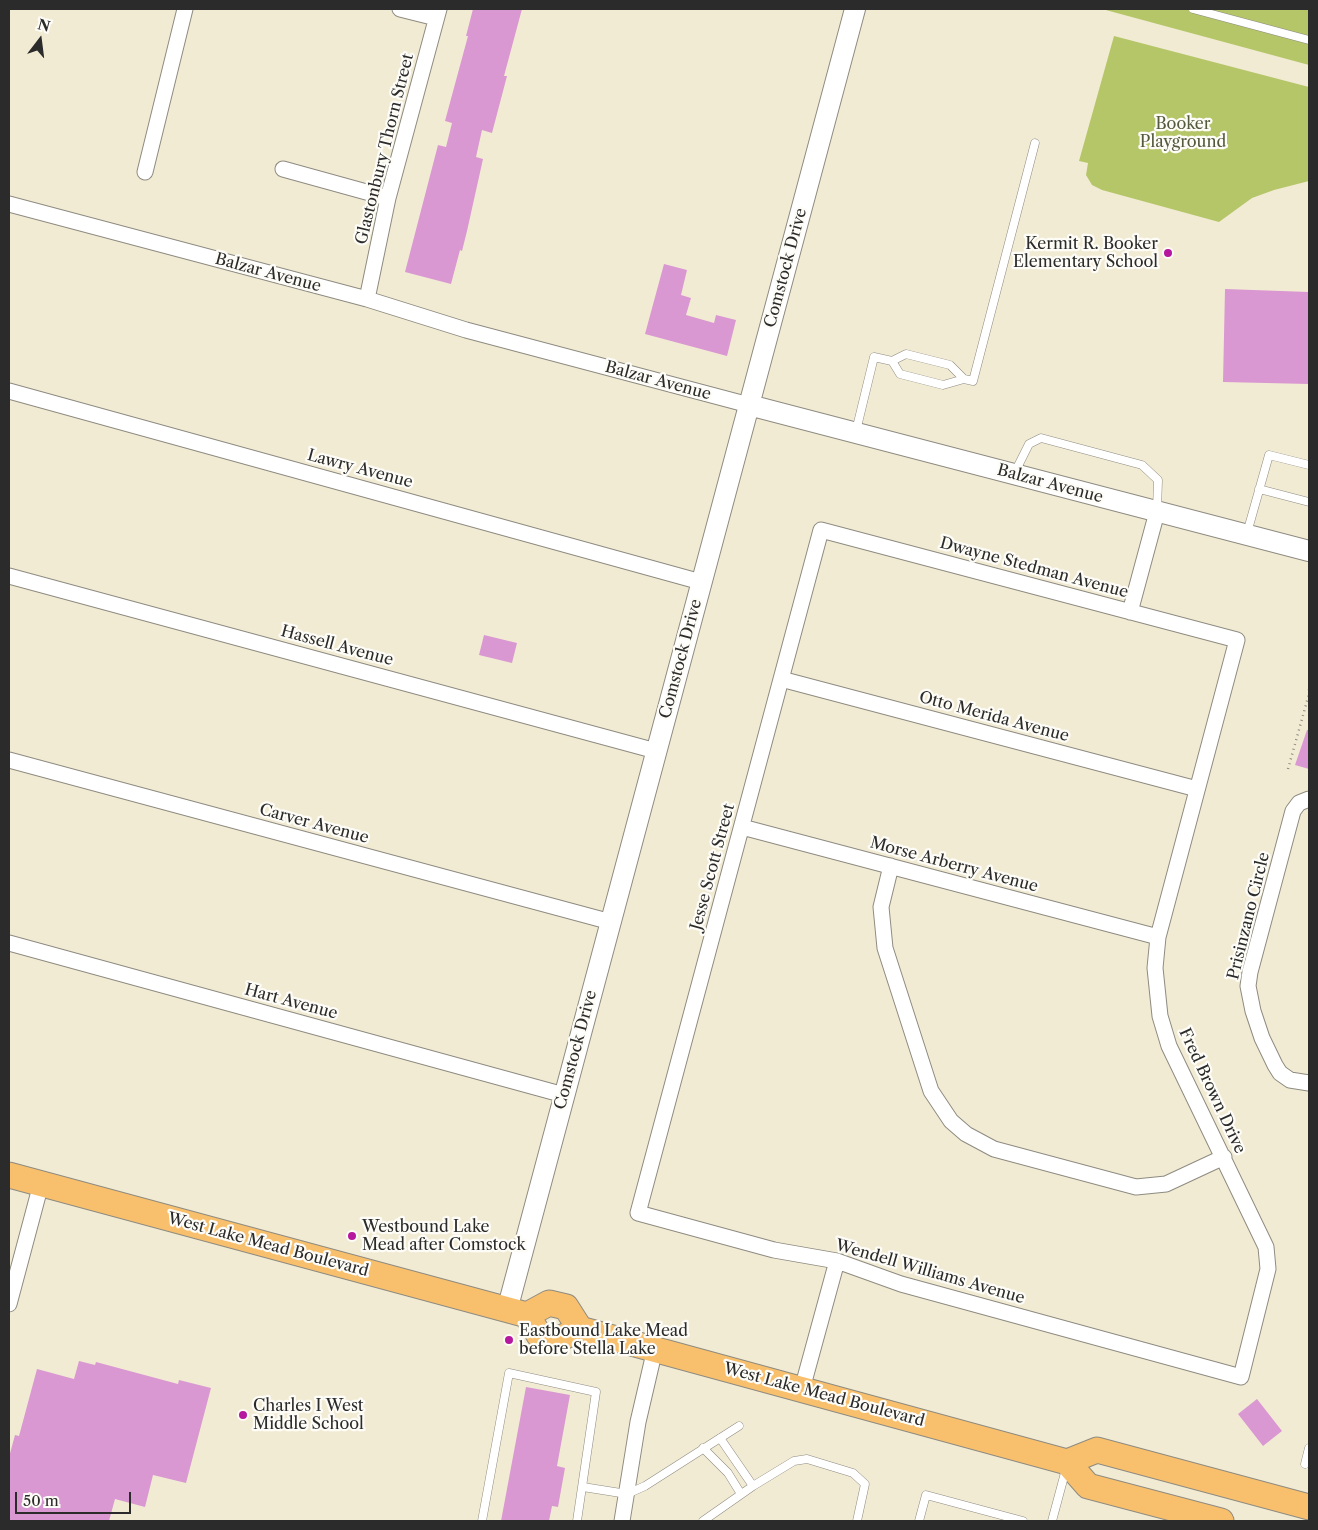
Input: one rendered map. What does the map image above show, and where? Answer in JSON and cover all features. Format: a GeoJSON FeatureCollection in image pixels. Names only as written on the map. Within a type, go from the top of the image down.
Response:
{"type":"FeatureCollection","features":[{"type":"Feature","properties":{"kind":"main road","name":"West Lake Mead Boulevard"},"geometry":{"type":"LineString","coordinates":[[9,1176],[517,1312],[549,1303],[566,1307],[580,1329],[1068,1462]]}},
{"type":"Feature","properties":{"kind":"main road"},"geometry":{"type":"LineString","coordinates":[[1221,1521],[1088,1486],[1068,1462],[1097,1450],[1309,1506]]}},
{"type":"Feature","properties":{"kind":"street"},"geometry":{"type":"LineString","coordinates":[[145,172],[186,9]]}},
{"type":"Feature","properties":{"kind":"street"},"geometry":{"type":"LineString","coordinates":[[400,9],[438,14]]}},
{"type":"Feature","properties":{"kind":"street","name":"Comstock Drive"},"geometry":{"type":"LineString","coordinates":[[517,1312],[564,1095],[855,9]]}},
{"type":"Feature","properties":{"kind":"street","name":"Glastonbury Thorn Street"},"geometry":{"type":"LineString","coordinates":[[367,299],[388,198],[438,14]]}},
{"type":"Feature","properties":{"kind":"street"},"geometry":{"type":"LineString","coordinates":[[283,169],[388,198]]}},
{"type":"Feature","properties":{"kind":"street","name":"Balzar Avenue"},"geometry":{"type":"LineString","coordinates":[[9,204],[367,299],[466,330],[1309,551]]}},
{"type":"Feature","properties":{"kind":"street","name":"Lawry Avenue"},"geometry":{"type":"LineString","coordinates":[[9,391],[702,582]]}},
{"type":"Feature","properties":{"kind":"street"},"geometry":{"type":"LineString","coordinates":[[1130,612],[1157,512]]}},
{"type":"Feature","properties":{"kind":"street","name":"Dwayne Stedman Avenue"},"geometry":{"type":"LineString","coordinates":[[821,530],[1237,640]]}},
{"type":"Feature","properties":{"kind":"street","name":"Jesse Scott Street"},"geometry":{"type":"LineString","coordinates":[[638,1214],[821,530]]}},
{"type":"Feature","properties":{"kind":"street","name":"Hassell Avenue"},"geometry":{"type":"LineString","coordinates":[[9,576],[656,750]]}},
{"type":"Feature","properties":{"kind":"street","name":"Fred Brown Drive"},"geometry":{"type":"LineString","coordinates":[[1237,640],[1158,937],[1155,968],[1160,1016],[1169,1046],[1266,1247],[1268,1269],[1241,1377]]}},
{"type":"Feature","properties":{"kind":"street","name":"Otto Merida Avenue"},"geometry":{"type":"LineString","coordinates":[[782,679],[1197,789]]}},
{"type":"Feature","properties":{"kind":"street","name":"Carver Avenue"},"geometry":{"type":"LineString","coordinates":[[9,760],[610,922]]}},
{"type":"Feature","properties":{"kind":"street","name":"Prisinzano Circle"},"geometry":{"type":"LineString","coordinates":[[1309,799],[1299,803],[1294,811],[1250,972],[1248,986],[1257,1025],[1280,1073],[1290,1080],[1309,1083]]}},
{"type":"Feature","properties":{"kind":"street","name":"Morse Arberry Avenue"},"geometry":{"type":"LineString","coordinates":[[742,827],[1158,937]]}},
{"type":"Feature","properties":{"kind":"street"},"geometry":{"type":"LineString","coordinates":[[890,866],[881,907],[885,948],[931,1091],[951,1120],[966,1134],[994,1149],[1136,1187],[1166,1184],[1224,1158]]}},
{"type":"Feature","properties":{"kind":"street","name":"Hart Avenue"},"geometry":{"type":"LineString","coordinates":[[9,943],[564,1095]]}},
{"type":"Feature","properties":{"kind":"street"},"geometry":{"type":"LineString","coordinates":[[9,1304],[41,1184]]}},
{"type":"Feature","properties":{"kind":"street","name":"Wendell Williams Avenue"},"geometry":{"type":"LineString","coordinates":[[638,1214],[774,1250],[837,1261],[901,1284],[1241,1377]]}},
{"type":"Feature","properties":{"kind":"street"},"geometry":{"type":"LineString","coordinates":[[802,1389],[837,1261]]}},
{"type":"Feature","properties":{"kind":"street"},"geometry":{"type":"LineString","coordinates":[[622,1521],[638,1422],[655,1350]]}},
{"type":"Feature","properties":{"kind":"lane"},"geometry":{"type":"LineString","coordinates":[[1193,9],[1309,40]]}},
{"type":"Feature","properties":{"kind":"lane"},"geometry":{"type":"LineString","coordinates":[[856,433],[874,357],[892,361],[906,354],[950,365],[964,379],[973,382],[1035,143]]}},
{"type":"Feature","properties":{"kind":"lane"},"geometry":{"type":"LineString","coordinates":[[892,361],[900,374],[943,386],[964,379]]}},
{"type":"Feature","properties":{"kind":"lane"},"geometry":{"type":"LineString","coordinates":[[1014,474],[1029,444],[1040,438],[1142,465],[1158,480],[1157,512]]}},
{"type":"Feature","properties":{"kind":"lane"},"geometry":{"type":"LineString","coordinates":[[1247,535],[1269,454],[1309,465]]}},
{"type":"Feature","properties":{"kind":"lane"},"geometry":{"type":"LineString","coordinates":[[1259,489],[1309,502]]}},
{"type":"Feature","properties":{"kind":"lane"},"geometry":{"type":"LineString","coordinates":[[482,1521],[510,1372],[596,1392],[577,1521]]}},
{"type":"Feature","properties":{"kind":"lane"},"geometry":{"type":"LineString","coordinates":[[583,1486],[627,1494],[645,1486],[739,1426]]}},
{"type":"Feature","properties":{"kind":"lane"},"geometry":{"type":"LineString","coordinates":[[720,1438],[753,1486]]}},
{"type":"Feature","properties":{"kind":"lane"},"geometry":{"type":"LineString","coordinates":[[703,1448],[728,1473],[741,1494]]}},
{"type":"Feature","properties":{"kind":"lane"},"geometry":{"type":"LineString","coordinates":[[1305,1464],[1309,1448]]}},
{"type":"Feature","properties":{"kind":"lane"},"geometry":{"type":"LineString","coordinates":[[703,1521],[753,1486],[794,1461],[807,1460],[853,1473],[865,1484],[857,1521]]}},
{"type":"Feature","properties":{"kind":"lane"},"geometry":{"type":"LineString","coordinates":[[1052,1521],[1068,1462]]}},
{"type":"Feature","properties":{"kind":"lane"},"geometry":{"type":"LineString","coordinates":[[919,1521],[926,1495],[1023,1521]]}},
{"type":"Feature","properties":{"kind":"path"},"geometry":{"type":"LineString","coordinates":[[1288,769],[1309,689]]}},
{"type":"Feature","properties":{"kind":"green space"},"geometry":{"type":"Polygon","coordinates":[[[1102,9],[1309,9],[1309,65],[1102,9]]]}},
{"type":"Feature","properties":{"kind":"green space","name":"Booker Playground"},"geometry":{"type":"Polygon","coordinates":[[[1114,36],[1309,87],[1309,181],[1252,198],[1219,222],[1102,190],[1092,185],[1086,175],[1088,163],[1079,161],[1114,36]]]}},
{"type":"Feature","properties":{"kind":"building"},"geometry":{"type":"Polygon","coordinates":[[[473,9],[522,9],[504,76],[507,76],[492,133],[482,130],[476,157],[483,159],[462,251],[460,250],[451,284],[405,272],[438,145],[446,147],[452,123],[445,121],[468,36],[466,36],[473,9]]]}},
{"type":"Feature","properties":{"kind":"building"},"geometry":{"type":"Polygon","coordinates":[[[664,264],[687,270],[681,295],[691,298],[686,315],[714,323],[716,315],[736,320],[727,356],[645,334],[664,264]]]}},
{"type":"Feature","properties":{"kind":"building"},"geometry":{"type":"Polygon","coordinates":[[[1225,289],[1309,292],[1309,384],[1223,382],[1225,289]]]}},
{"type":"Feature","properties":{"kind":"building"},"geometry":{"type":"Polygon","coordinates":[[[484,635],[517,643],[512,663],[479,655],[484,635]]]}},
{"type":"Feature","properties":{"kind":"building"},"geometry":{"type":"Polygon","coordinates":[[[1307,730],[1309,730],[1309,769],[1295,765],[1307,730]]]}},
{"type":"Feature","properties":{"kind":"building"},"geometry":{"type":"Polygon","coordinates":[[[79,1361],[95,1365],[96,1362],[178,1384],[179,1380],[211,1388],[186,1483],[153,1475],[145,1507],[115,1499],[109,1521],[9,1521],[9,1457],[15,1435],[19,1436],[37,1369],[74,1379],[79,1361]]]}},
{"type":"Feature","properties":{"kind":"building"},"geometry":{"type":"Polygon","coordinates":[[[526,1387],[570,1395],[557,1466],[565,1468],[558,1507],[552,1506],[549,1521],[501,1521],[526,1387]]]}},
{"type":"Feature","properties":{"kind":"building"},"geometry":{"type":"Polygon","coordinates":[[[1257,1399],[1282,1431],[1263,1446],[1238,1414],[1257,1399]]]}},
{"type":"Feature","properties":{"kind":"place","name":"Kermit R. Booker Elementary School"},"geometry":{"type":"Point","coordinates":[1168,253]}},
{"type":"Feature","properties":{"kind":"place","name":"Westbound Lake Mead after Comstock"},"geometry":{"type":"Point","coordinates":[352,1236]}},
{"type":"Feature","properties":{"kind":"place","name":"Eastbound Lake Mead before Stella Lake"},"geometry":{"type":"Point","coordinates":[509,1340]}},
{"type":"Feature","properties":{"kind":"place","name":"Charles I West Middle School"},"geometry":{"type":"Point","coordinates":[243,1415]}}]}
